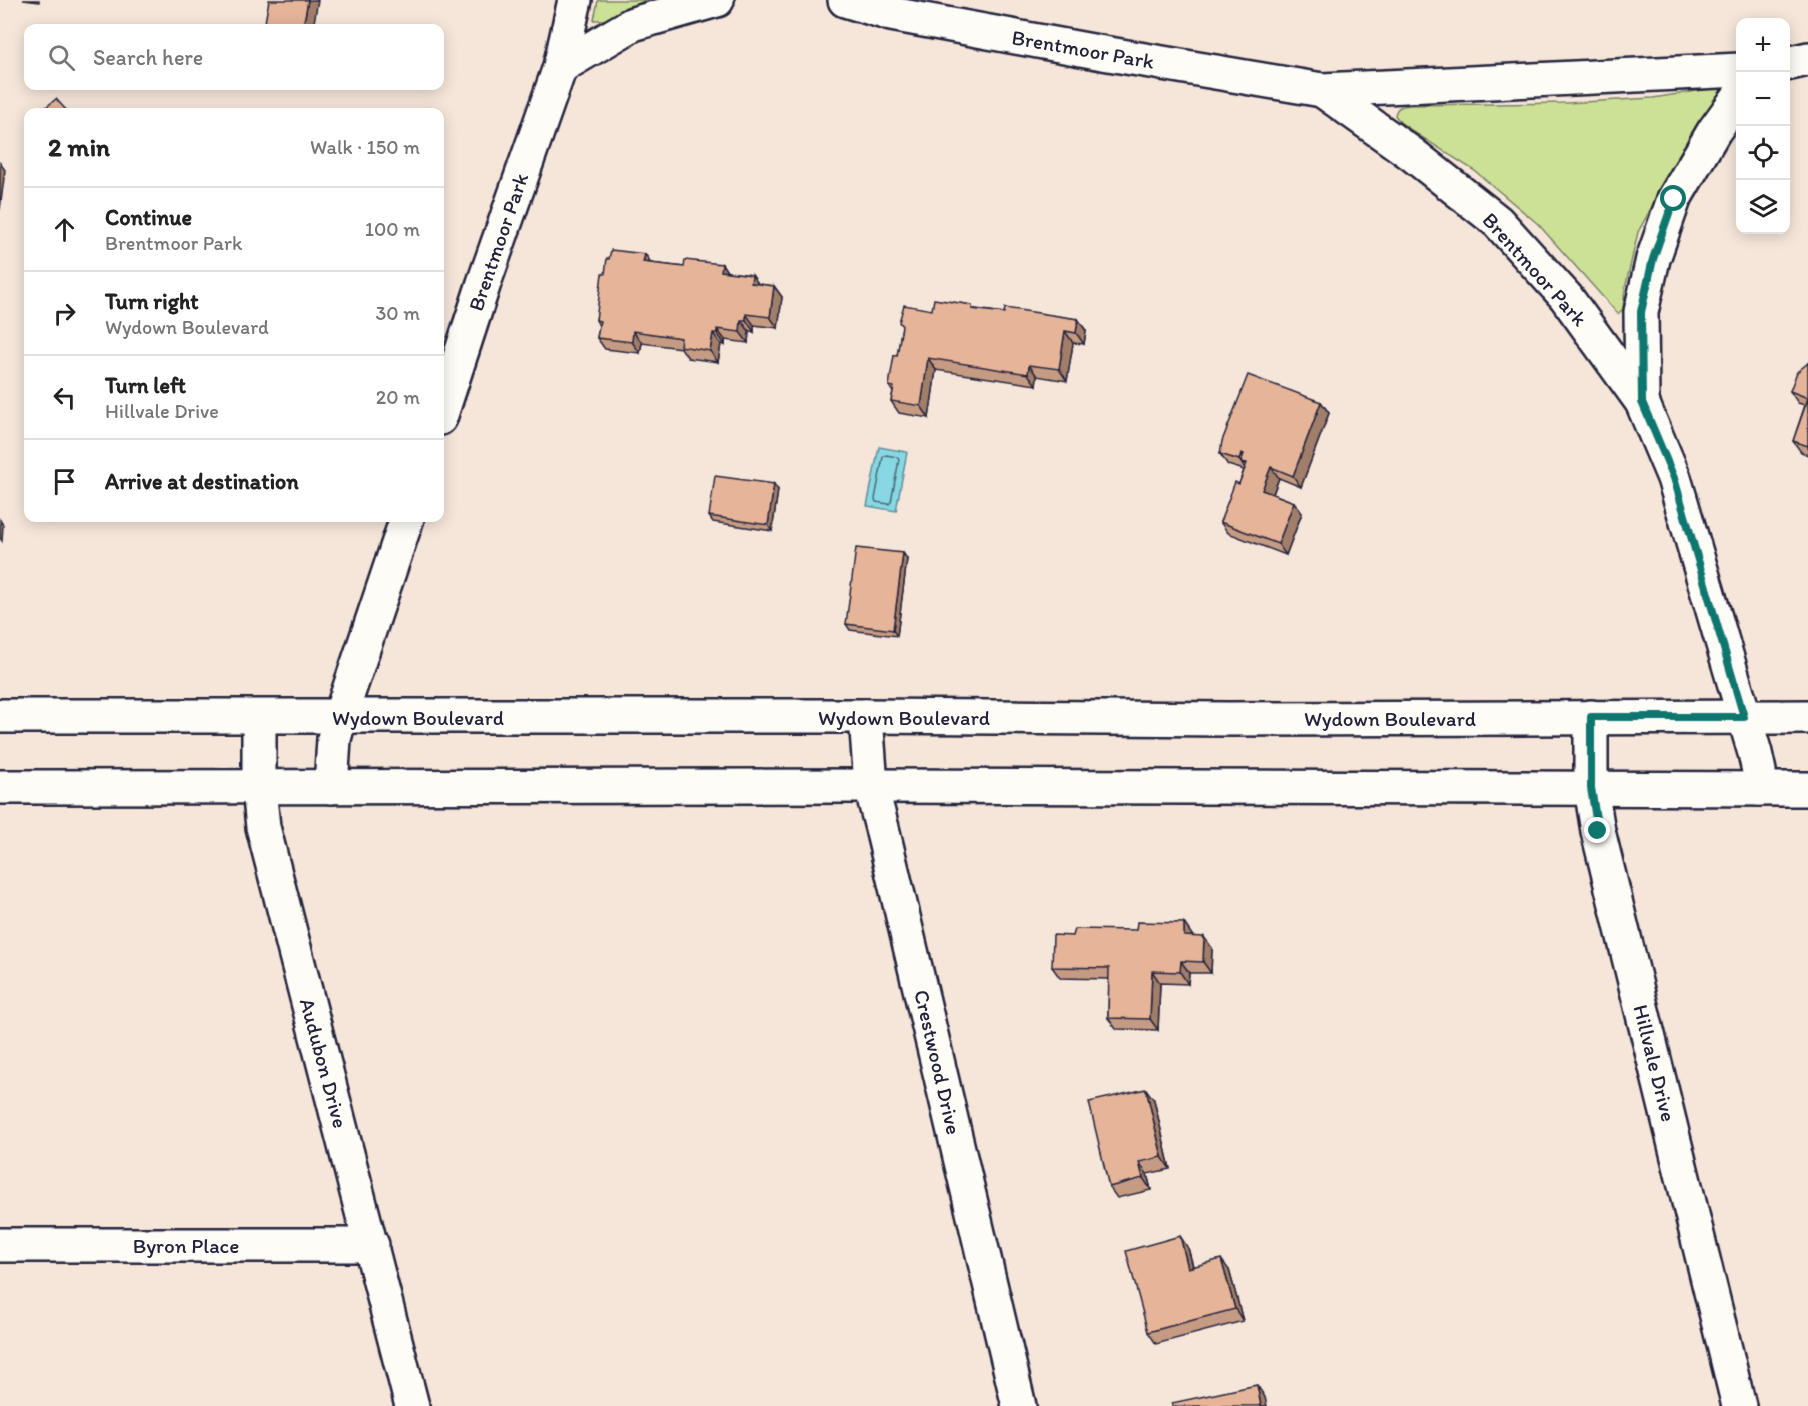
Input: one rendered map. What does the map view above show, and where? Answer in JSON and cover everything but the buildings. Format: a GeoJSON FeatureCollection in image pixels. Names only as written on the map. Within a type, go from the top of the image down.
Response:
{"type":"FeatureCollection","features":[{"type":"Feature","properties":{"kind":"street","name":"Brentmoor Park"},"geometry":{"type":"LineString","coordinates":[[444,406],[484,283],[560,67],[575,0]]}},
{"type":"Feature","properties":{"kind":"street"},"geometry":{"type":"LineString","coordinates":[[560,67],[633,24],[717,0]]}},
{"type":"Feature","properties":{"kind":"street","name":"Brentmoor Park"},"geometry":{"type":"LineString","coordinates":[[845,0],[902,16],[1322,90],[1736,70]]}},
{"type":"Feature","properties":{"kind":"street"},"geometry":{"type":"LineString","coordinates":[[1790,63],[1808,59]]}},
{"type":"Feature","properties":{"kind":"street","name":"Brentmoor Park"},"geometry":{"type":"LineString","coordinates":[[1322,90],[1412,154],[1498,222],[1566,297],[1642,402],[1674,478],[1757,762],[1759,789]]}},
{"type":"Feature","properties":{"kind":"street","name":"Brentmoor Park"},"geometry":{"type":"LineString","coordinates":[[1642,402],[1641,312],[1653,259],[1674,199],[1713,131],[1736,100]]}},
{"type":"Feature","properties":{"kind":"street"},"geometry":{"type":"LineString","coordinates":[[331,787],[334,739],[340,717],[406,522]]}},
{"type":"Feature","properties":{"kind":"street","name":"Wydown Boulevard"},"geometry":{"type":"LineString","coordinates":[[0,716],[866,716],[1216,719],[1808,717]]}},
{"type":"Feature","properties":{"kind":"street","name":"Crestwood Drive"},"geometry":{"type":"LineString","coordinates":[[866,716],[867,756],[871,786],[1019,1406]]}},
{"type":"Feature","properties":{"kind":"street","name":"Audubon Drive"},"geometry":{"type":"LineString","coordinates":[[259,717],[259,788],[263,827],[412,1406]]}},
{"type":"Feature","properties":{"kind":"street","name":"Hillvale Drive"},"geometry":{"type":"LineString","coordinates":[[1591,717],[1591,788],[1601,843],[1739,1406]]}},
{"type":"Feature","properties":{"kind":"street"},"geometry":{"type":"LineString","coordinates":[[0,787],[871,786],[1808,789]]}},
{"type":"Feature","properties":{"kind":"street","name":"Byron Place"},"geometry":{"type":"LineString","coordinates":[[0,1245],[372,1245]]}},
{"type":"Feature","properties":{"kind":"green space"},"geometry":{"type":"Polygon","coordinates":[[[598,0],[646,0],[608,20],[594,20],[598,0]]]}},
{"type":"Feature","properties":{"kind":"green space"},"geometry":{"type":"Polygon","coordinates":[[[1722,87],[1724,92],[1698,123],[1638,232],[1625,289],[1623,309],[1618,314],[1538,224],[1475,171],[1417,134],[1400,122],[1395,115],[1402,106],[1410,105],[1566,103],[1653,98],[1722,87]]]}},
{"type":"Feature","properties":{"kind":"water"},"geometry":{"type":"Polygon","coordinates":[[[879,447],[907,452],[896,511],[867,506],[879,447]]]}},
{"type":"Feature","properties":{"kind":"route"},"geometry":{"type":"LineString","coordinates":[[1598,831],[1591,788],[1591,717],[1744,717],[1674,478],[1642,402],[1641,312],[1653,259],[1674,199]]}}]}
